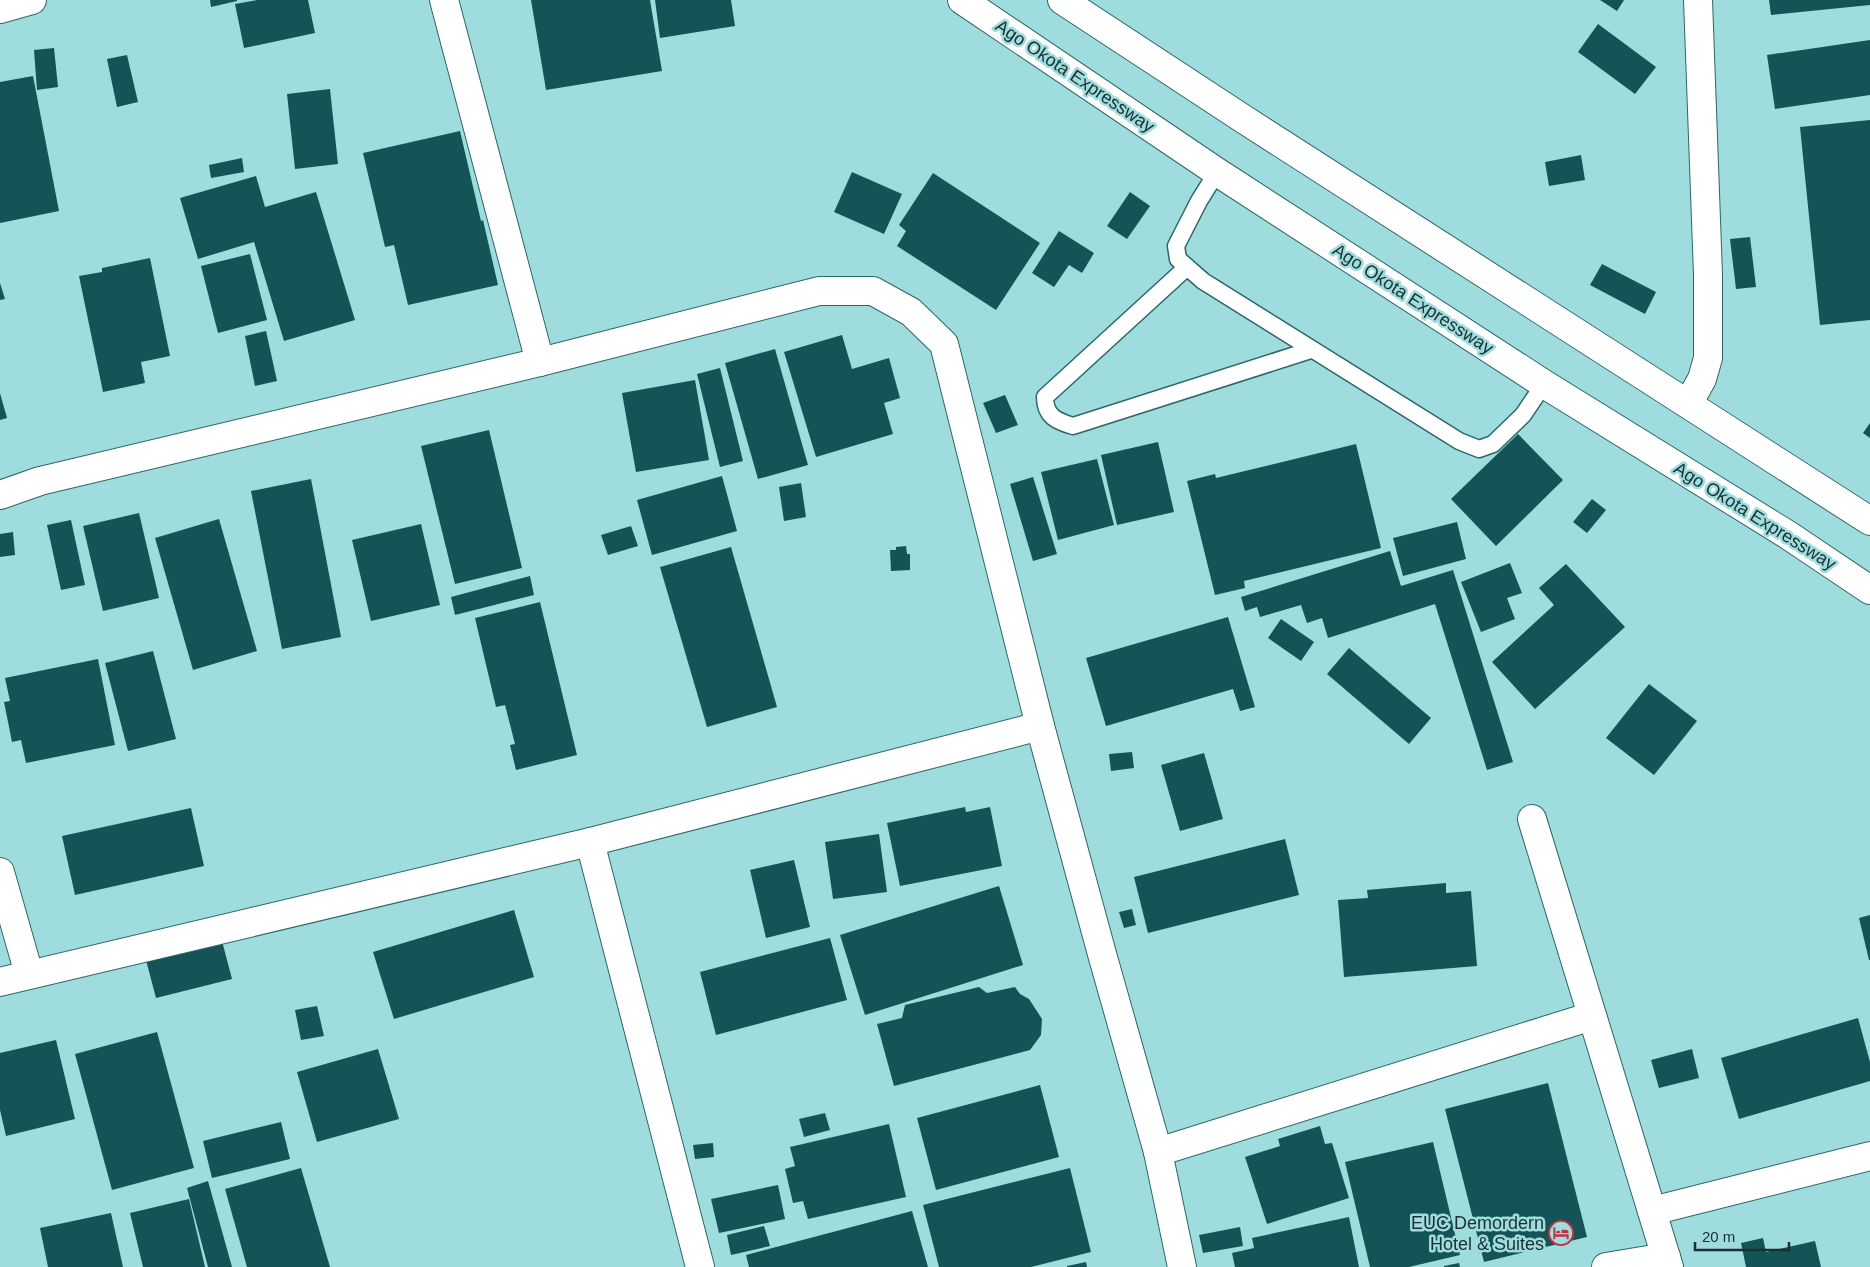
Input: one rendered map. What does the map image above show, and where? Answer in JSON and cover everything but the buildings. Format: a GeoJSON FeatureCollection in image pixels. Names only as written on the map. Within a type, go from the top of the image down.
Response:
{"type":"FeatureCollection","features":[{"type":"Feature","properties":{"kind":"street"},"geometry":{"type":"LineString","coordinates":[[0,9],[32,0]]}},
{"type":"Feature","properties":{"kind":"street"},"geometry":{"type":"LineString","coordinates":[[444,0],[540,362]]}},
{"type":"Feature","properties":{"kind":"street","name":"Ago Okota Expressway"},"geometry":{"type":"LineString","coordinates":[[962,0],[1217,172],[1544,384],[1788,535],[1870,590]]}},
{"type":"Feature","properties":{"kind":"street"},"geometry":{"type":"LineString","coordinates":[[1062,0],[1237,115],[1870,521]]}},
{"type":"Feature","properties":{"kind":"street"},"geometry":{"type":"LineString","coordinates":[[1688,404],[1702,379],[1708,358],[1708,275],[1698,0]]}},
{"type":"Feature","properties":{"kind":"street"},"geometry":{"type":"LineString","coordinates":[[0,495],[40,481],[540,362],[819,291],[872,291],[911,312],[944,344],[1040,726],[1158,1152],[1182,1267]]}},
{"type":"Feature","properties":{"kind":"street"},"geometry":{"type":"LineString","coordinates":[[0,982],[590,842],[1040,726]]}},
{"type":"Feature","properties":{"kind":"street"},"geometry":{"type":"LineString","coordinates":[[1532,820],[1667,1262],[1606,1267]]}},
{"type":"Feature","properties":{"kind":"street"},"geometry":{"type":"LineString","coordinates":[[590,842],[700,1267]]}},
{"type":"Feature","properties":{"kind":"street"},"geometry":{"type":"LineString","coordinates":[[0,872],[29,974]]}},
{"type":"Feature","properties":{"kind":"street"},"geometry":{"type":"LineString","coordinates":[[1158,1152],[1592,1016]]}},
{"type":"Feature","properties":{"kind":"street"},"geometry":{"type":"LineString","coordinates":[[1652,1211],[1870,1156]]}},
{"type":"Feature","properties":{"kind":"lane"},"geometry":{"type":"LineString","coordinates":[[1217,172],[1199,201],[1176,246],[1178,260],[1203,281],[1459,441],[1478,449],[1493,444],[1523,415],[1544,384]]}},
{"type":"Feature","properties":{"kind":"lane"},"geometry":{"type":"LineString","coordinates":[[1186,268],[1045,397],[1048,413],[1057,421],[1073,426],[1311,350]]}},
{"type":"Feature","properties":{"kind":"place","name":"EUC Demordern Hotel & Suites"},"geometry":{"type":"Point","coordinates":[1561,1233]}}]}
